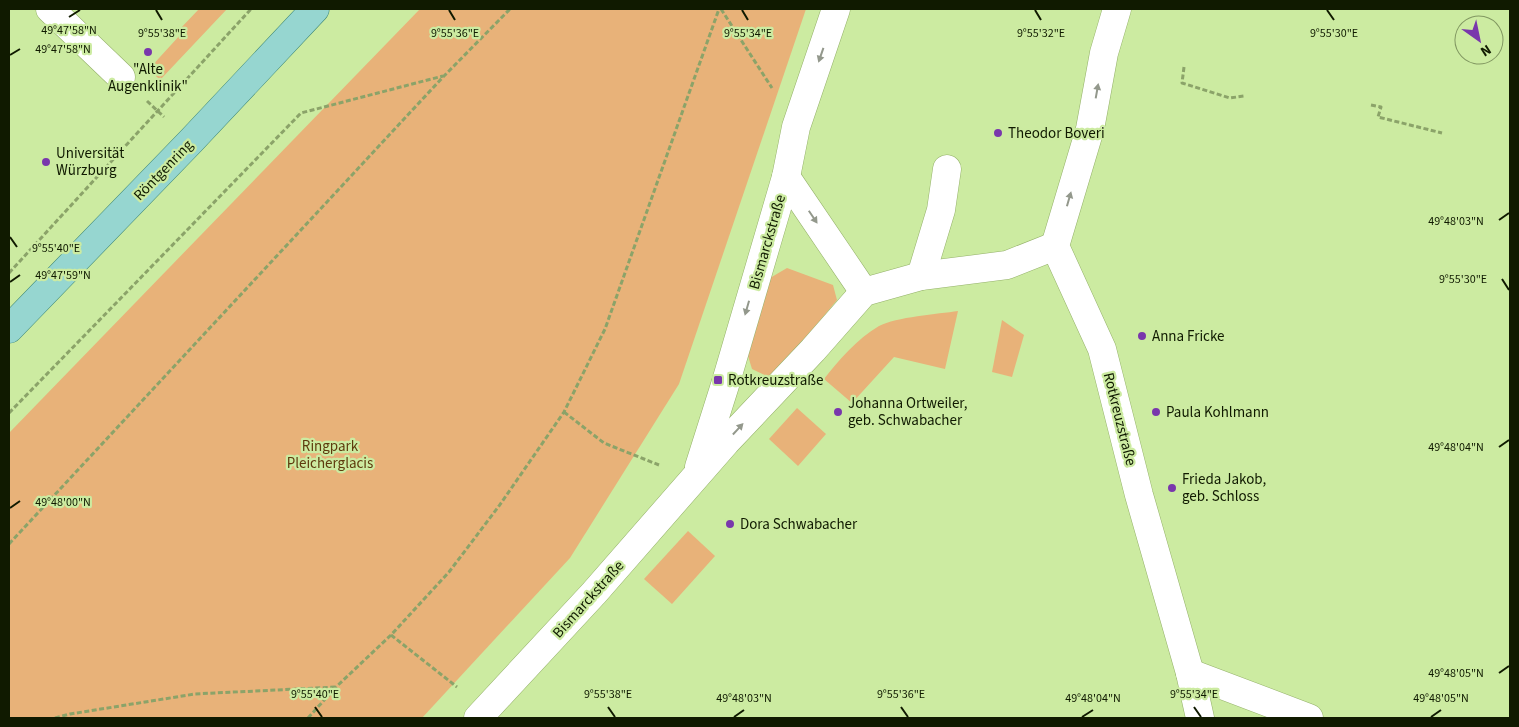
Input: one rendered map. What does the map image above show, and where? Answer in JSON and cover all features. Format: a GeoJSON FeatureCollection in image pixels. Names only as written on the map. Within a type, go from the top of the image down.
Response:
{"type":"FeatureCollection","features":[{"type":"Feature","properties":{"kind":"main road","name":"Röntgenring"},"geometry":{"type":"LineString","coordinates":[[9,329],[190,142],[315,9]]}},
{"type":"Feature","properties":{"kind":"street"},"geometry":{"type":"LineString","coordinates":[[50,9],[121,77]]}},
{"type":"Feature","properties":{"kind":"street","name":"Bismarckstraße"},"geometry":{"type":"LineString","coordinates":[[695,479],[725,385],[786,177],[796,127],[836,9]]}},
{"type":"Feature","properties":{"kind":"street"},"geometry":{"type":"LineString","coordinates":[[864,292],[921,276],[1008,265],[1055,246],[1090,129],[1104,53],[1118,9]]}},
{"type":"Feature","properties":{"kind":"street"},"geometry":{"type":"LineString","coordinates":[[921,276],[941,210],[947,169]]}},
{"type":"Feature","properties":{"kind":"street","name":"Bismarckstraße"},"geometry":{"type":"LineString","coordinates":[[482,714],[594,593],[733,434],[864,292],[786,177]]}},
{"type":"Feature","properties":{"kind":"street","name":"Rotkreuzstraße"},"geometry":{"type":"LineString","coordinates":[[1055,246],[1102,349],[1139,495],[1190,673],[1200,718]]}},
{"type":"Feature","properties":{"kind":"street"},"geometry":{"type":"LineString","coordinates":[[725,385],[747,385],[770,396]]}},
{"type":"Feature","properties":{"kind":"street"},"geometry":{"type":"LineString","coordinates":[[1190,673],[1309,718]]}},
{"type":"Feature","properties":{"kind":"path"},"geometry":{"type":"LineString","coordinates":[[9,273],[250,9]]}},
{"type":"Feature","properties":{"kind":"path"},"geometry":{"type":"LineString","coordinates":[[9,544],[444,76],[510,9]]}},
{"type":"Feature","properties":{"kind":"path"},"geometry":{"type":"LineString","coordinates":[[720,9],[796,127]]}},
{"type":"Feature","properties":{"kind":"path"},"geometry":{"type":"LineString","coordinates":[[308,718],[336,687],[391,635],[449,572],[499,506],[564,412],[605,329],[720,9]]}},
{"type":"Feature","properties":{"kind":"path"},"geometry":{"type":"LineString","coordinates":[[1184,67],[1182,83],[1230,98],[1244,96]]}},
{"type":"Feature","properties":{"kind":"path"},"geometry":{"type":"LineString","coordinates":[[9,413],[301,113],[444,76]]}},
{"type":"Feature","properties":{"kind":"path"},"geometry":{"type":"LineString","coordinates":[[121,77],[190,142]]}},
{"type":"Feature","properties":{"kind":"path"},"geometry":{"type":"LineString","coordinates":[[1371,105],[1382,107],[1378,117],[1442,133]]}},
{"type":"Feature","properties":{"kind":"path"},"geometry":{"type":"LineString","coordinates":[[564,412],[604,443],[695,479]]}},
{"type":"Feature","properties":{"kind":"path"},"geometry":{"type":"LineString","coordinates":[[391,635],[482,714]]}},
{"type":"Feature","properties":{"kind":"path"},"geometry":{"type":"LineString","coordinates":[[55,718],[195,694],[336,687]]}},
{"type":"Feature","properties":{"kind":"green space"},"geometry":{"type":"Polygon","coordinates":[[[199,9],[227,9],[160,80],[149,69],[181,34],[178,31],[199,9]]]}},
{"type":"Feature","properties":{"kind":"green space","name":"Ringpark Pleicherglacis"},"geometry":{"type":"Polygon","coordinates":[[[420,9],[806,9],[679,384],[570,558],[422,718],[9,718],[9,433],[420,9]]]}},
{"type":"Feature","properties":{"kind":"green space"},"geometry":{"type":"Polygon","coordinates":[[[787,268],[833,285],[837,300],[777,373],[769,377],[752,369],[748,356],[770,278],[787,268]]]}},
{"type":"Feature","properties":{"kind":"green space"},"geometry":{"type":"Polygon","coordinates":[[[958,311],[945,369],[894,357],[852,403],[824,379],[856,343],[879,326],[906,318],[958,311]]]}},
{"type":"Feature","properties":{"kind":"green space"},"geometry":{"type":"Polygon","coordinates":[[[1002,320],[1024,335],[1012,377],[992,372],[1002,320]]]}},
{"type":"Feature","properties":{"kind":"green space"},"geometry":{"type":"Polygon","coordinates":[[[797,408],[826,434],[798,466],[769,439],[797,408]]]}},
{"type":"Feature","properties":{"kind":"green space"},"geometry":{"type":"Polygon","coordinates":[[[688,531],[715,556],[672,604],[644,579],[688,531]]]}},
{"type":"Feature","properties":{"kind":"place","name":"\"Alte Augenklinik\""},"geometry":{"type":"Point","coordinates":[148,52]}},
{"type":"Feature","properties":{"kind":"place","name":"Theodor Boveri"},"geometry":{"type":"Point","coordinates":[998,133]}},
{"type":"Feature","properties":{"kind":"place","name":"Universität Würzburg"},"geometry":{"type":"Point","coordinates":[46,162]}},
{"type":"Feature","properties":{"kind":"place","name":"Anna Fricke"},"geometry":{"type":"Point","coordinates":[1142,336]}},
{"type":"Feature","properties":{"kind":"place","name":"Rotkreuzstraße"},"geometry":{"type":"Point","coordinates":[718,380]}},
{"type":"Feature","properties":{"kind":"place","name":"Johanna Ortweiler, geb. Schwabacher"},"geometry":{"type":"Point","coordinates":[838,412]}},
{"type":"Feature","properties":{"kind":"place","name":"Paula Kohlmann"},"geometry":{"type":"Point","coordinates":[1156,412]}},
{"type":"Feature","properties":{"kind":"place","name":"Frieda Jakob, geb. Schloss"},"geometry":{"type":"Point","coordinates":[1172,488]}},
{"type":"Feature","properties":{"kind":"place","name":"Dora Schwabacher"},"geometry":{"type":"Point","coordinates":[730,524]}}]}
